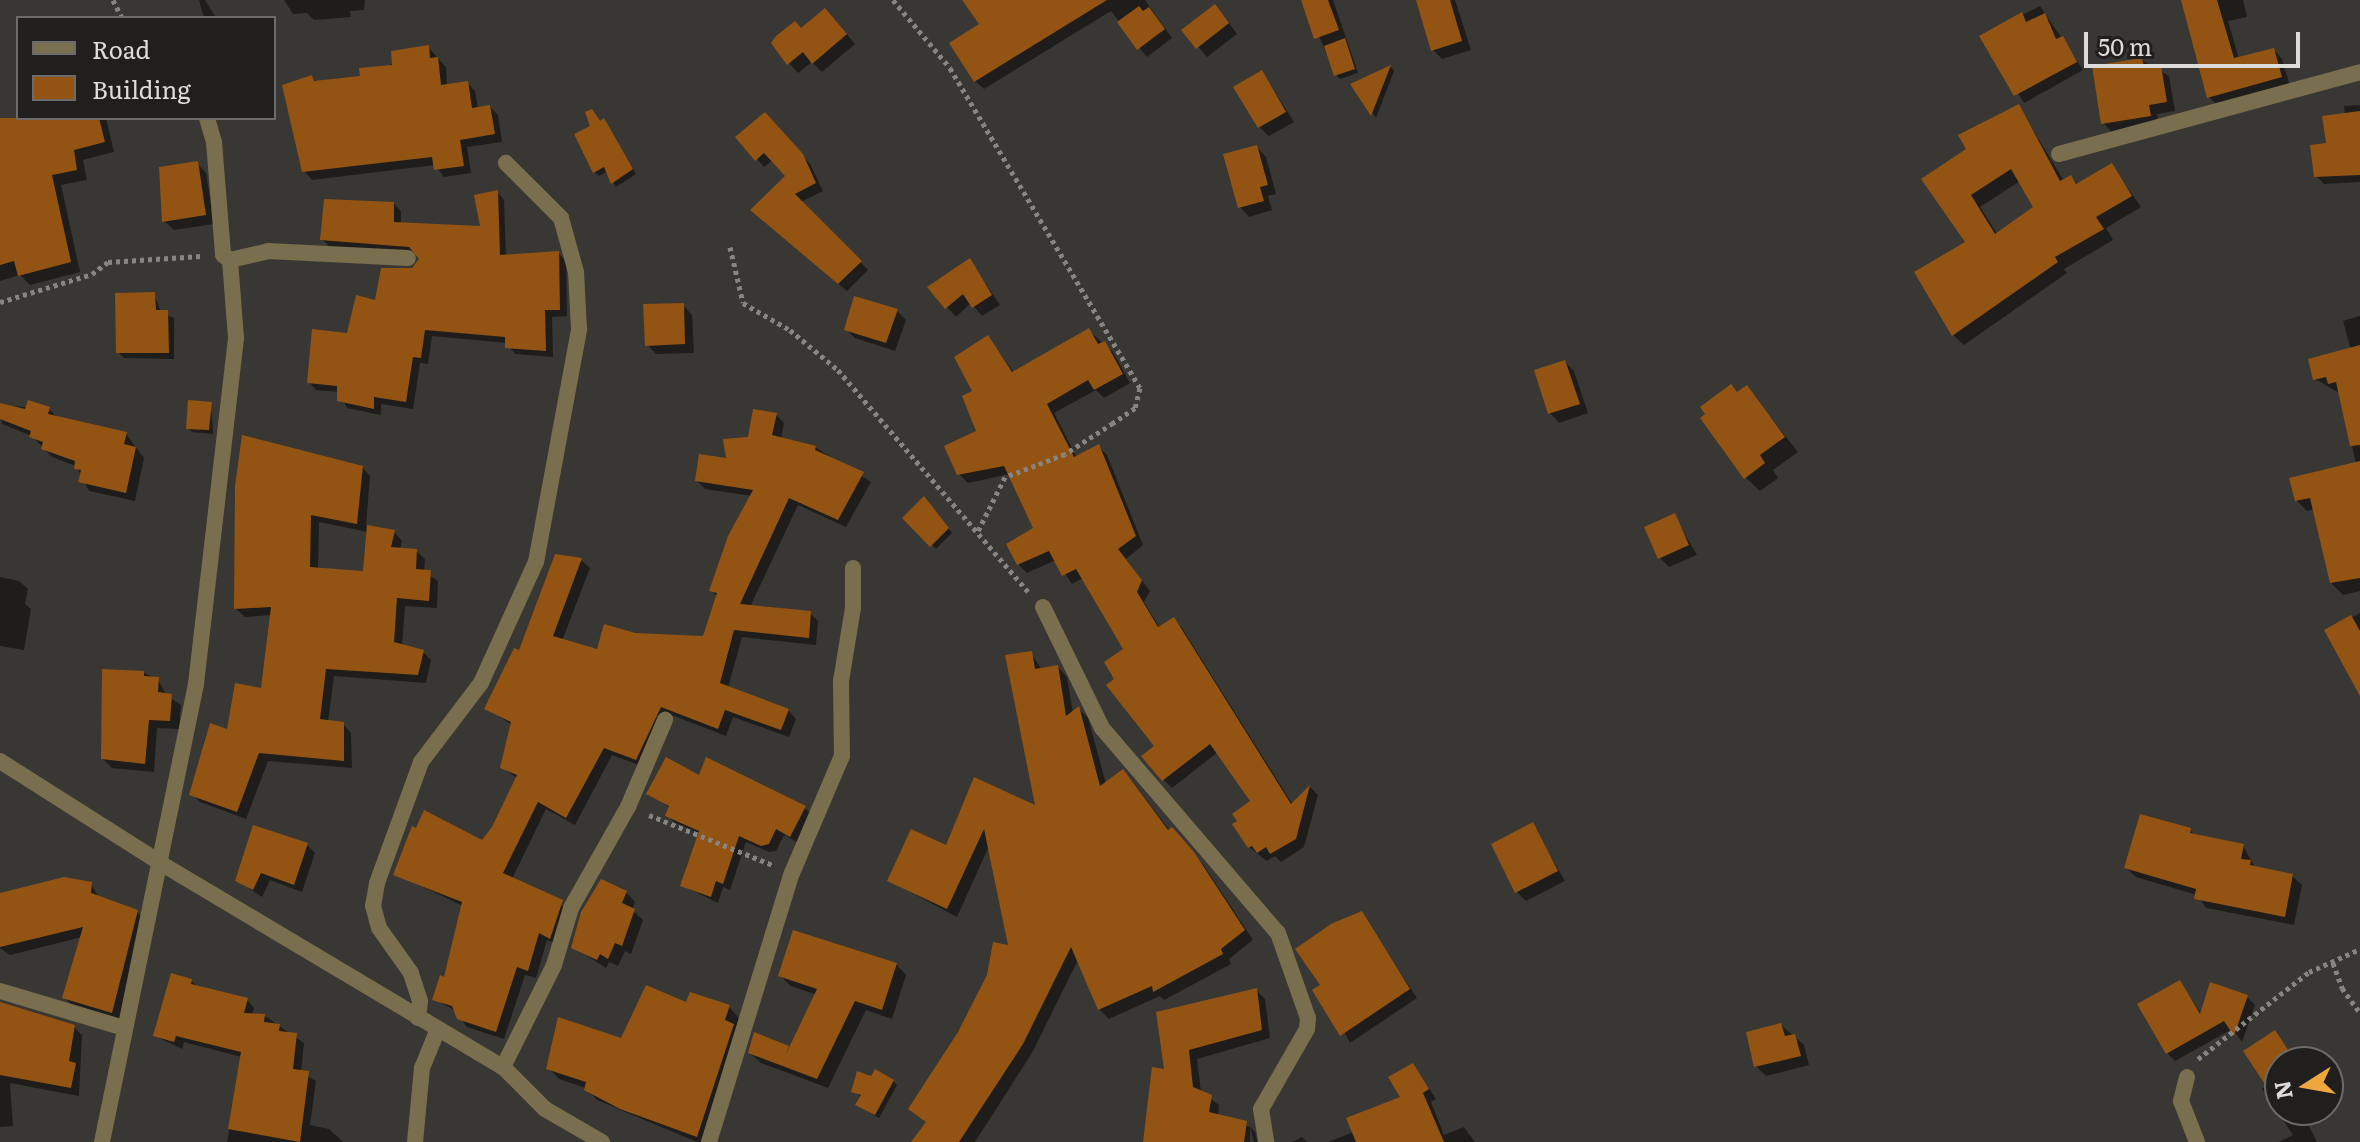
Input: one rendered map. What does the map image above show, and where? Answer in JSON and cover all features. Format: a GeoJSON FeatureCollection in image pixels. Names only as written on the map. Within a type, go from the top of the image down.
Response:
{"type":"FeatureCollection","features":[{"type":"Feature","properties":{"kind":"street"},"geometry":{"type":"LineString","coordinates":[[2059,154],[2360,72]]}},
{"type":"Feature","properties":{"kind":"street"},"geometry":{"type":"LineString","coordinates":[[102,1142],[124,1028],[162,864],[196,684],[236,338],[214,142],[208,120]]}},
{"type":"Feature","properties":{"kind":"street"},"geometry":{"type":"LineString","coordinates":[[418,1018],[420,1001],[411,973],[379,928],[373,906],[377,883],[421,762],[481,683],[536,562],[579,329],[576,272],[561,218],[506,163]]}},
{"type":"Feature","properties":{"kind":"street"},"geometry":{"type":"LineString","coordinates":[[226,257],[268,251],[408,258]]}},
{"type":"Feature","properties":{"kind":"street"},"geometry":{"type":"LineString","coordinates":[[709,1142],[792,873],[842,756],[841,681],[853,608],[853,568]]}},
{"type":"Feature","properties":{"kind":"street"},"geometry":{"type":"LineString","coordinates":[[1043,607],[1102,728],[1278,933],[1308,1018],[1307,1029],[1261,1109],[1266,1142]]}},
{"type":"Feature","properties":{"kind":"street"},"geometry":{"type":"LineString","coordinates":[[503,1067],[554,965],[571,908],[628,807],[665,720]]}},
{"type":"Feature","properties":{"kind":"street"},"geometry":{"type":"LineString","coordinates":[[0,761],[162,864],[503,1067],[545,1109],[602,1142]]}},
{"type":"Feature","properties":{"kind":"street"},"geometry":{"type":"LineString","coordinates":[[0,991],[124,1028]]}},
{"type":"Feature","properties":{"kind":"street"},"geometry":{"type":"LineString","coordinates":[[415,1142],[422,1068],[438,1029]]}},
{"type":"Feature","properties":{"kind":"street"},"geometry":{"type":"LineString","coordinates":[[2187,1077],[2181,1101],[2197,1142]]}},
{"type":"Feature","properties":{"kind":"path"},"geometry":{"type":"LineString","coordinates":[[893,0],[950,68],[1140,388],[1135,408],[1113,423],[1065,454],[1005,477],[977,533]]}},
{"type":"Feature","properties":{"kind":"path"},"geometry":{"type":"LineString","coordinates":[[730,247],[743,303],[790,330],[838,370],[1043,607]]}},
{"type":"Feature","properties":{"kind":"path"},"geometry":{"type":"LineString","coordinates":[[0,302],[92,274],[108,262],[226,257]]}},
{"type":"Feature","properties":{"kind":"path"},"geometry":{"type":"LineString","coordinates":[[628,807],[792,873]]}},
{"type":"Feature","properties":{"kind":"path"},"geometry":{"type":"LineString","coordinates":[[2187,1077],[2199,1058],[2309,972],[2360,949]]}},
{"type":"Feature","properties":{"kind":"path"},"geometry":{"type":"LineString","coordinates":[[2333,963],[2342,988],[2360,1013]]}},
{"type":"Feature","properties":{"kind":"building"},"geometry":{"type":"Polygon","coordinates":[[[962,0],[1107,0],[974,82],[949,43],[979,24],[962,0]]]}},
{"type":"Feature","properties":{"kind":"building"},"geometry":{"type":"Polygon","coordinates":[[[1301,0],[1328,0],[1339,30],[1314,39],[1301,0]]]}},
{"type":"Feature","properties":{"kind":"building"},"geometry":{"type":"Polygon","coordinates":[[[1416,0],[1450,0],[1462,41],[1431,51],[1416,0]]]}},
{"type":"Feature","properties":{"kind":"building"},"geometry":{"type":"Polygon","coordinates":[[[2181,0],[2217,0],[2234,58],[2274,48],[2282,77],[2207,98],[2181,0]]]}},
{"type":"Feature","properties":{"kind":"building"},"geometry":{"type":"Polygon","coordinates":[[[1215,4],[1229,23],[1196,49],[1181,30],[1215,4]]]}},
{"type":"Feature","properties":{"kind":"building"},"geometry":{"type":"Polygon","coordinates":[[[1139,6],[1143,11],[1149,7],[1165,29],[1137,50],[1117,22],[1139,6]]]}},
{"type":"Feature","properties":{"kind":"building"},"geometry":{"type":"Polygon","coordinates":[[[825,8],[847,34],[812,64],[803,52],[787,65],[771,43],[795,21],[801,28],[825,8]]]}},
{"type":"Feature","properties":{"kind":"building"},"geometry":{"type":"Polygon","coordinates":[[[2022,12],[2026,22],[2045,13],[2056,39],[2063,36],[2077,62],[2014,96],[1979,36],[2022,12]]]}},
{"type":"Feature","properties":{"kind":"building"},"geometry":{"type":"Polygon","coordinates":[[[1345,38],[1355,69],[1334,76],[1324,46],[1345,38]]]}},
{"type":"Feature","properties":{"kind":"building"},"geometry":{"type":"Polygon","coordinates":[[[429,45],[430,58],[438,57],[441,85],[468,81],[472,108],[490,105],[495,134],[460,140],[464,166],[434,170],[432,157],[302,172],[282,85],[312,75],[314,81],[360,76],[359,68],[392,65],[391,51],[429,45]]]}},
{"type":"Feature","properties":{"kind":"building"},"geometry":{"type":"Polygon","coordinates":[[[2142,58],[2144,67],[2161,65],[2167,102],[2149,105],[2151,116],[2101,124],[2092,66],[2142,58]]]}},
{"type":"Feature","properties":{"kind":"building"},"geometry":{"type":"Polygon","coordinates":[[[1391,65],[1371,116],[1350,84],[1391,65]]]}},
{"type":"Feature","properties":{"kind":"building"},"geometry":{"type":"Polygon","coordinates":[[[1262,70],[1286,112],[1258,128],[1233,87],[1262,70]]]}},
{"type":"Feature","properties":{"kind":"building"},"geometry":{"type":"Polygon","coordinates":[[[2019,104],[2060,181],[2071,175],[2076,184],[2112,163],[2132,196],[2096,217],[2104,229],[2055,257],[2058,262],[1952,336],[1914,272],[1965,242],[1921,179],[1966,149],[1958,135],[2019,104]],[[2011,169],[1971,195],[1995,234],[2033,207],[2011,169]]]}},
{"type":"Feature","properties":{"kind":"building"},"geometry":{"type":"Polygon","coordinates":[[[592,109],[600,121],[604,118],[633,169],[611,184],[604,167],[593,173],[574,134],[590,126],[585,112],[592,109]]]}},
{"type":"Feature","properties":{"kind":"building"},"geometry":{"type":"Polygon","coordinates":[[[2360,111],[2360,175],[2314,177],[2310,145],[2326,143],[2322,116],[2360,111]]]}},
{"type":"Feature","properties":{"kind":"building"},"geometry":{"type":"Polygon","coordinates":[[[765,112],[803,154],[816,183],[795,194],[862,261],[838,284],[750,210],[785,176],[764,153],[755,161],[735,137],[765,112]]]}},
{"type":"Feature","properties":{"kind":"building"},"geometry":{"type":"Polygon","coordinates":[[[0,118],[100,120],[105,142],[74,150],[77,170],[52,175],[71,262],[18,276],[14,261],[0,265],[0,118]]]}},
{"type":"Feature","properties":{"kind":"building"},"geometry":{"type":"Polygon","coordinates":[[[1257,145],[1268,185],[1260,187],[1264,201],[1238,208],[1223,154],[1257,145]]]}},
{"type":"Feature","properties":{"kind":"building"},"geometry":{"type":"Polygon","coordinates":[[[198,161],[206,215],[162,222],[159,167],[198,161]]]}},
{"type":"Feature","properties":{"kind":"building"},"geometry":{"type":"Polygon","coordinates":[[[498,190],[500,255],[559,251],[560,310],[545,310],[546,351],[505,348],[505,337],[425,330],[421,358],[413,357],[406,402],[374,397],[374,409],[337,401],[337,386],[307,383],[312,329],[347,333],[356,295],[375,300],[381,268],[412,268],[419,259],[409,247],[320,240],[324,199],[394,202],[394,222],[480,226],[474,195],[498,190]]]}},
{"type":"Feature","properties":{"kind":"building"},"geometry":{"type":"Polygon","coordinates":[[[970,258],[992,295],[972,308],[963,294],[945,309],[927,287],[970,258]]]}},
{"type":"Feature","properties":{"kind":"building"},"geometry":{"type":"Polygon","coordinates":[[[155,292],[156,310],[168,310],[169,353],[116,353],[115,293],[155,292]]]}},
{"type":"Feature","properties":{"kind":"building"},"geometry":{"type":"Polygon","coordinates":[[[854,296],[898,309],[886,343],[844,330],[854,296]]]}},
{"type":"Feature","properties":{"kind":"building"},"geometry":{"type":"Polygon","coordinates":[[[684,303],[685,344],[645,346],[643,304],[684,303]]]}},
{"type":"Feature","properties":{"kind":"building"},"geometry":{"type":"Polygon","coordinates":[[[1089,328],[1098,344],[1105,341],[1123,374],[1094,390],[1088,380],[1047,404],[1074,457],[1099,444],[1136,536],[1118,549],[1142,580],[1137,592],[1158,627],[1174,617],[1291,804],[1310,785],[1296,839],[1270,854],[1266,847],[1257,853],[1252,846],[1248,848],[1232,824],[1237,821],[1232,814],[1250,801],[1210,744],[1162,781],[1141,756],[1154,746],[1106,685],[1114,679],[1104,662],[1123,649],[1076,569],[1062,576],[1049,551],[1017,565],[1006,544],[1033,528],[1004,466],[957,475],[944,446],[976,431],[962,396],[972,391],[954,357],[988,335],[1012,372],[1089,328]]]}},
{"type":"Feature","properties":{"kind":"building"},"geometry":{"type":"Polygon","coordinates":[[[2360,345],[2360,445],[2350,446],[2336,382],[2328,384],[2326,377],[2313,380],[2308,359],[2360,345]]]}},
{"type":"Feature","properties":{"kind":"building"},"geometry":{"type":"Polygon","coordinates":[[[1565,360],[1580,404],[1548,414],[1534,370],[1565,360]]]}},
{"type":"Feature","properties":{"kind":"building"},"geometry":{"type":"Polygon","coordinates":[[[1731,384],[1737,392],[1747,385],[1785,437],[1760,455],[1765,463],[1744,479],[1700,418],[1705,414],[1700,407],[1731,384]]]}},
{"type":"Feature","properties":{"kind":"building"},"geometry":{"type":"Polygon","coordinates":[[[28,400],[50,407],[48,414],[127,432],[124,444],[136,447],[126,493],[78,482],[81,470],[74,469],[75,461],[41,449],[43,442],[29,437],[31,431],[0,419],[0,403],[25,409],[28,400]]]}},
{"type":"Feature","properties":{"kind":"building"},"geometry":{"type":"Polygon","coordinates":[[[188,400],[212,402],[209,430],[186,429],[188,400]]]}},
{"type":"Feature","properties":{"kind":"building"},"geometry":{"type":"Polygon","coordinates":[[[753,409],[777,413],[772,435],[816,446],[815,450],[864,472],[838,520],[789,498],[740,604],[811,611],[809,638],[734,630],[720,683],[789,709],[781,730],[725,710],[718,729],[661,707],[636,760],[604,748],[566,818],[538,802],[503,873],[563,900],[550,939],[539,933],[528,971],[517,967],[496,1032],[457,1019],[452,1006],[432,1000],[440,975],[444,977],[462,902],[393,875],[412,826],[416,828],[424,810],[482,840],[492,827],[517,775],[500,768],[511,722],[484,709],[514,648],[519,650],[555,554],[582,558],[553,636],[597,649],[604,624],[635,633],[703,636],[717,593],[709,591],[728,536],[753,490],[695,481],[699,454],[726,458],[723,439],[748,437],[753,409]]]}},
{"type":"Feature","properties":{"kind":"building"},"geometry":{"type":"Polygon","coordinates":[[[242,435],[363,466],[357,524],[311,515],[310,567],[363,571],[367,525],[395,530],[391,547],[417,549],[416,569],[431,570],[429,601],[397,598],[394,642],[424,650],[418,675],[326,669],[320,719],[344,722],[344,761],[259,753],[237,812],[189,795],[210,723],[227,729],[235,683],[261,688],[271,607],[234,609],[235,486],[242,435]]]}},
{"type":"Feature","properties":{"kind":"building"},"geometry":{"type":"Polygon","coordinates":[[[2360,461],[2360,578],[2330,583],[2310,498],[2295,501],[2289,478],[2360,461]]]}},
{"type":"Feature","properties":{"kind":"building"},"geometry":{"type":"Polygon","coordinates":[[[924,496],[949,528],[930,547],[902,518],[924,496]]]}},
{"type":"Feature","properties":{"kind":"building"},"geometry":{"type":"Polygon","coordinates":[[[1675,513],[1689,545],[1658,559],[1644,527],[1675,513]]]}},
{"type":"Feature","properties":{"kind":"building"},"geometry":{"type":"Polygon","coordinates":[[[2351,615],[2360,631],[2360,696],[2324,630],[2351,615]]]}},
{"type":"Feature","properties":{"kind":"building"},"geometry":{"type":"Polygon","coordinates":[[[1032,651],[1035,669],[1058,665],[1066,716],[1079,706],[1100,786],[1123,769],[1168,830],[1172,827],[1194,852],[1245,930],[1221,949],[1223,954],[1153,992],[1152,986],[1098,1010],[1071,947],[1023,1044],[959,1142],[911,1142],[926,1122],[908,1109],[958,1032],[987,975],[993,942],[1008,945],[984,829],[947,909],[887,881],[911,829],[946,845],[974,777],[1035,805],[1005,655],[1032,651]]]}},
{"type":"Feature","properties":{"kind":"building"},"geometry":{"type":"Polygon","coordinates":[[[102,669],[144,671],[144,676],[159,677],[158,692],[172,694],[170,721],[149,720],[145,764],[101,759],[102,669]]]}},
{"type":"Feature","properties":{"kind":"building"},"geometry":{"type":"Polygon","coordinates":[[[666,757],[699,775],[706,757],[806,806],[790,837],[776,829],[769,844],[761,846],[739,836],[723,884],[716,881],[711,897],[680,886],[699,831],[665,816],[669,806],[646,794],[666,757]]]}},
{"type":"Feature","properties":{"kind":"building"},"geometry":{"type":"Polygon","coordinates":[[[2140,814],[2191,828],[2190,833],[2244,844],[2241,859],[2251,860],[2250,865],[2293,874],[2285,917],[2194,899],[2196,889],[2124,868],[2140,814]]]}},
{"type":"Feature","properties":{"kind":"building"},"geometry":{"type":"Polygon","coordinates":[[[1533,822],[1558,871],[1515,893],[1491,844],[1533,822]]]}},
{"type":"Feature","properties":{"kind":"building"},"geometry":{"type":"Polygon","coordinates":[[[253,825],[308,843],[294,885],[261,873],[253,890],[235,881],[253,825]]]}},
{"type":"Feature","properties":{"kind":"building"},"geometry":{"type":"Polygon","coordinates":[[[64,877],[92,882],[91,893],[138,910],[112,1013],[62,998],[83,927],[0,947],[0,893],[64,877]]]}},
{"type":"Feature","properties":{"kind":"building"},"geometry":{"type":"Polygon","coordinates":[[[601,879],[627,891],[622,903],[635,909],[622,946],[615,943],[608,959],[600,954],[597,960],[571,948],[581,912],[601,879]]]}},
{"type":"Feature","properties":{"kind":"building"},"geometry":{"type":"Polygon","coordinates":[[[1362,911],[1410,989],[1340,1036],[1312,990],[1320,985],[1295,949],[1331,924],[1362,911]]]}},
{"type":"Feature","properties":{"kind":"building"},"geometry":{"type":"Polygon","coordinates":[[[793,930],[897,963],[882,1010],[855,1001],[817,1079],[748,1053],[754,1032],[789,1046],[786,1054],[817,989],[778,976],[793,930]]]}},
{"type":"Feature","properties":{"kind":"building"},"geometry":{"type":"Polygon","coordinates":[[[171,973],[192,979],[191,984],[248,998],[244,1013],[265,1014],[264,1022],[280,1024],[279,1031],[297,1033],[293,1069],[309,1071],[300,1142],[228,1129],[241,1052],[176,1036],[174,1042],[153,1036],[171,973]]]}},
{"type":"Feature","properties":{"kind":"building"},"geometry":{"type":"Polygon","coordinates":[[[2180,980],[2200,1014],[2210,982],[2248,995],[2234,1036],[2224,1021],[2166,1054],[2137,1004],[2180,980]]]}},
{"type":"Feature","properties":{"kind":"building"},"geometry":{"type":"Polygon","coordinates":[[[646,985],[686,1002],[690,992],[730,1005],[725,1020],[734,1024],[697,1137],[620,1109],[584,1090],[586,1082],[546,1069],[558,1017],[621,1038],[646,985]]]}},
{"type":"Feature","properties":{"kind":"building"},"geometry":{"type":"Polygon","coordinates":[[[1257,988],[1262,1030],[1189,1050],[1193,1087],[1212,1095],[1209,1112],[1247,1121],[1244,1142],[1143,1142],[1152,1067],[1164,1069],[1156,1012],[1257,988]]]}},
{"type":"Feature","properties":{"kind":"building"},"geometry":{"type":"Polygon","coordinates":[[[0,1002],[75,1025],[69,1061],[76,1063],[71,1088],[0,1075],[0,1002]]]}},
{"type":"Feature","properties":{"kind":"building"},"geometry":{"type":"Polygon","coordinates":[[[1781,1023],[1785,1036],[1795,1034],[1801,1056],[1754,1067],[1746,1032],[1781,1023]]]}},
{"type":"Feature","properties":{"kind":"building"},"geometry":{"type":"Polygon","coordinates":[[[2275,1030],[2286,1046],[2264,1046],[2264,1083],[2243,1051],[2275,1030]]]}},
{"type":"Feature","properties":{"kind":"building"},"geometry":{"type":"Polygon","coordinates":[[[1413,1063],[1429,1089],[1423,1093],[1444,1142],[1356,1142],[1346,1118],[1400,1097],[1388,1077],[1413,1063]]]}},
{"type":"Feature","properties":{"kind":"building"},"geometry":{"type":"Polygon","coordinates":[[[875,1069],[894,1080],[875,1115],[855,1105],[861,1095],[851,1092],[857,1071],[871,1076],[875,1069]]]}}]}
